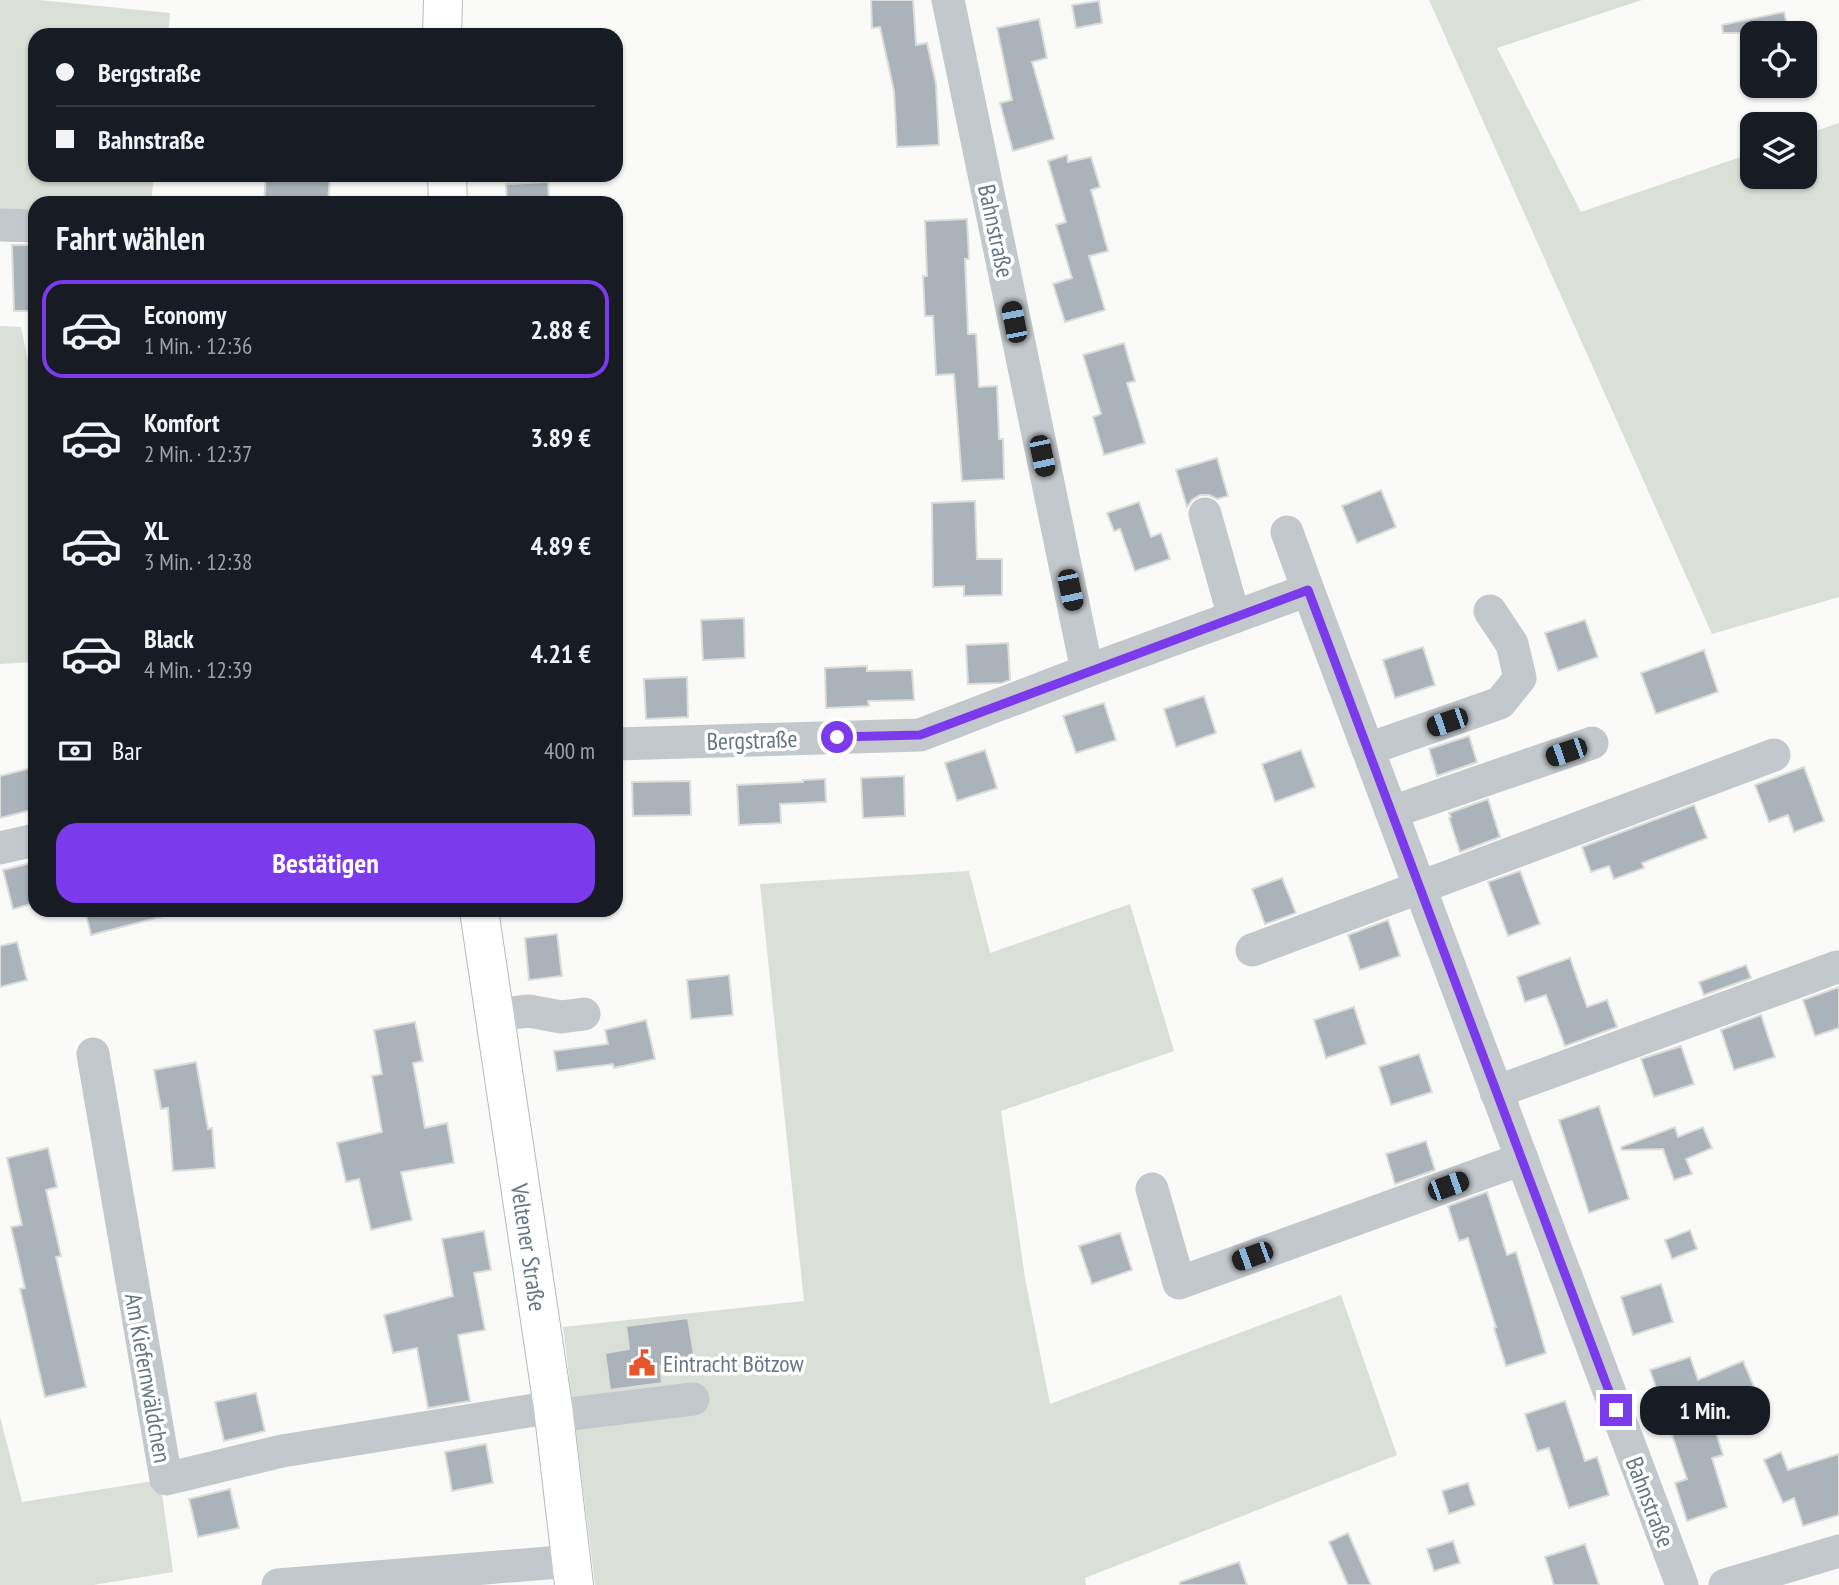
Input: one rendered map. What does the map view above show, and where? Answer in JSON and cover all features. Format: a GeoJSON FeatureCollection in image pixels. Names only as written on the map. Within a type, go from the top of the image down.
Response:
{"type":"FeatureCollection","features":[{"type":"Feature","properties":{"kind":"main road"},"geometry":{"type":"LineString","coordinates":[[442,28],[443,0]]}},
{"type":"Feature","properties":{"kind":"main road","name":"Veltener Straße"},"geometry":{"type":"LineString","coordinates":[[480,917],[554,1411],[573,1573]]}},
{"type":"Feature","properties":{"kind":"street","name":"Bahnstraße"},"geometry":{"type":"LineString","coordinates":[[948,0],[1087,671]]}},
{"type":"Feature","properties":{"kind":"street"},"geometry":{"type":"LineString","coordinates":[[0,225],[28,226]]}},
{"type":"Feature","properties":{"kind":"street"},"geometry":{"type":"LineString","coordinates":[[1205,514],[1234,617]]}},
{"type":"Feature","properties":{"kind":"street","name":"Bahnstraße"},"geometry":{"type":"LineString","coordinates":[[1287,532],[1682,1585]]}},
{"type":"Feature","properties":{"kind":"street"},"geometry":{"type":"LineString","coordinates":[[1087,671],[1308,590]]}},
{"type":"Feature","properties":{"kind":"street"},"geometry":{"type":"LineString","coordinates":[[1368,749],[1500,703],[1520,678],[1513,644],[1490,611]]}},
{"type":"Feature","properties":{"kind":"street","name":"Bergstraße"},"geometry":{"type":"LineString","coordinates":[[623,744],[920,735],[1087,671]]}},
{"type":"Feature","properties":{"kind":"street"},"geometry":{"type":"LineString","coordinates":[[1392,812],[1592,743]]}},
{"type":"Feature","properties":{"kind":"street"},"geometry":{"type":"LineString","coordinates":[[1252,950],[1773,755]]}},
{"type":"Feature","properties":{"kind":"street"},"geometry":{"type":"LineString","coordinates":[[0,848],[28,842]]}},
{"type":"Feature","properties":{"kind":"street"},"geometry":{"type":"LineString","coordinates":[[1496,1092],[1837,967]]}},
{"type":"Feature","properties":{"kind":"street"},"geometry":{"type":"LineString","coordinates":[[493,1015],[529,1011],[561,1017],[584,1014]]}},
{"type":"Feature","properties":{"kind":"street","name":"Am Kiefernwäldchen"},"geometry":{"type":"LineString","coordinates":[[93,1054],[166,1479],[282,1451],[554,1411]]}},
{"type":"Feature","properties":{"kind":"street"},"geometry":{"type":"LineString","coordinates":[[1152,1189],[1179,1283],[1522,1159]]}},
{"type":"Feature","properties":{"kind":"street"},"geometry":{"type":"LineString","coordinates":[[554,1411],[693,1399]]}},
{"type":"Feature","properties":{"kind":"street"},"geometry":{"type":"LineString","coordinates":[[1725,1585],[1839,1550]]}},
{"type":"Feature","properties":{"kind":"street"},"geometry":{"type":"LineString","coordinates":[[278,1585],[573,1573]]}},
{"type":"Feature","properties":{"kind":"shaded area"},"geometry":{"type":"Polygon","coordinates":[[[0,0],[39,0],[170,13],[169,28],[28,28],[28,182],[153,182],[152,196],[28,196],[28,209],[0,209],[0,0]]]}},
{"type":"Feature","properties":{"kind":"shaded area"},"geometry":{"type":"Polygon","coordinates":[[[1429,0],[1642,0],[1497,48],[1581,212],[1740,157],[1740,189],[1817,189],[1817,131],[1839,123],[1839,597],[1712,634],[1429,0]]]}},
{"type":"Feature","properties":{"kind":"shaded area"},"geometry":{"type":"Polygon","coordinates":[[[0,326],[21,327],[28,361],[28,662],[0,664],[0,326]]]}},
{"type":"Feature","properties":{"kind":"shaded area"},"geometry":{"type":"Polygon","coordinates":[[[969,871],[990,953],[1130,904],[1174,1051],[1001,1111],[1025,1278],[1050,1404],[1341,1295],[1397,1455],[1085,1578],[1086,1585],[595,1585],[563,1327],[804,1301],[760,884],[969,871]]]}},
{"type":"Feature","properties":{"kind":"shaded area"},"geometry":{"type":"Polygon","coordinates":[[[0,1417],[22,1502],[160,1480],[173,1572],[93,1585],[0,1585],[0,1417]]]}},
{"type":"Feature","properties":{"kind":"building"},"geometry":{"type":"Polygon","coordinates":[[[871,0],[913,0],[916,45],[927,43],[936,84],[939,145],[897,147],[894,91],[880,27],[872,28],[871,0]]]}},
{"type":"Feature","properties":{"kind":"building"},"geometry":{"type":"Polygon","coordinates":[[[1099,1],[1102,23],[1076,28],[1072,5],[1099,1]]]}},
{"type":"Feature","properties":{"kind":"building"},"geometry":{"type":"Polygon","coordinates":[[[1784,12],[1786,21],[1741,21],[1784,12]]]}},
{"type":"Feature","properties":{"kind":"building"},"geometry":{"type":"Polygon","coordinates":[[[1039,19],[1047,58],[1032,62],[1054,139],[1013,151],[1000,103],[1012,100],[997,28],[1039,19]]]}},
{"type":"Feature","properties":{"kind":"building"},"geometry":{"type":"Polygon","coordinates":[[[1740,21],[1740,33],[1723,33],[1722,25],[1740,21]]]}},
{"type":"Feature","properties":{"kind":"building"},"geometry":{"type":"Polygon","coordinates":[[[1067,155],[1068,162],[1091,157],[1100,187],[1091,190],[1108,251],[1089,256],[1105,310],[1065,322],[1053,284],[1072,278],[1056,225],[1066,222],[1048,161],[1067,155]]]}},
{"type":"Feature","properties":{"kind":"building"},"geometry":{"type":"Polygon","coordinates":[[[266,182],[330,182],[328,196],[264,196],[266,182]]]}},
{"type":"Feature","properties":{"kind":"building"},"geometry":{"type":"Polygon","coordinates":[[[548,182],[549,196],[507,196],[506,184],[548,182]]]}},
{"type":"Feature","properties":{"kind":"building"},"geometry":{"type":"Polygon","coordinates":[[[967,219],[969,259],[965,259],[968,334],[976,334],[979,387],[997,386],[1004,479],[962,481],[954,374],[936,375],[933,316],[925,316],[925,221],[967,219]]]}},
{"type":"Feature","properties":{"kind":"building"},"geometry":{"type":"Polygon","coordinates":[[[12,245],[28,245],[28,311],[14,311],[12,245]]]}},
{"type":"Feature","properties":{"kind":"building"},"geometry":{"type":"Polygon","coordinates":[[[1124,343],[1135,381],[1127,383],[1145,443],[1104,455],[1093,417],[1101,414],[1083,355],[1124,343]]]}},
{"type":"Feature","properties":{"kind":"building"},"geometry":{"type":"Polygon","coordinates":[[[1217,458],[1228,496],[1217,499],[1200,495],[1187,507],[1176,470],[1217,458]]]}},
{"type":"Feature","properties":{"kind":"building"},"geometry":{"type":"Polygon","coordinates":[[[1381,490],[1396,527],[1357,543],[1342,506],[1381,490]]]}},
{"type":"Feature","properties":{"kind":"building"},"geometry":{"type":"Polygon","coordinates":[[[975,501],[977,559],[1002,559],[1002,595],[964,596],[964,586],[933,587],[932,503],[975,501]]]}},
{"type":"Feature","properties":{"kind":"building"},"geometry":{"type":"Polygon","coordinates":[[[1139,502],[1151,537],[1161,533],[1170,559],[1135,571],[1120,529],[1114,531],[1107,513],[1139,502]]]}},
{"type":"Feature","properties":{"kind":"building"},"geometry":{"type":"Polygon","coordinates":[[[744,618],[745,658],[703,660],[701,620],[744,618]]]}},
{"type":"Feature","properties":{"kind":"building"},"geometry":{"type":"Polygon","coordinates":[[[1585,620],[1598,657],[1558,671],[1545,633],[1585,620]]]}},
{"type":"Feature","properties":{"kind":"building"},"geometry":{"type":"Polygon","coordinates":[[[1008,643],[1010,680],[1002,683],[968,684],[966,645],[1008,643]]]}},
{"type":"Feature","properties":{"kind":"building"},"geometry":{"type":"Polygon","coordinates":[[[1423,647],[1435,685],[1395,698],[1383,660],[1423,647]]]}},
{"type":"Feature","properties":{"kind":"building"},"geometry":{"type":"Polygon","coordinates":[[[1704,650],[1718,692],[1656,714],[1641,673],[1704,650]]]}},
{"type":"Feature","properties":{"kind":"building"},"geometry":{"type":"Polygon","coordinates":[[[867,666],[867,671],[912,670],[914,700],[868,701],[869,706],[826,708],[825,668],[867,666]]]}},
{"type":"Feature","properties":{"kind":"building"},"geometry":{"type":"Polygon","coordinates":[[[687,677],[688,717],[646,719],[644,679],[687,677]]]}},
{"type":"Feature","properties":{"kind":"building"},"geometry":{"type":"Polygon","coordinates":[[[1204,696],[1216,733],[1176,747],[1164,709],[1204,696]]]}},
{"type":"Feature","properties":{"kind":"building"},"geometry":{"type":"Polygon","coordinates":[[[1104,703],[1116,740],[1076,753],[1063,716],[1104,703]]]}},
{"type":"Feature","properties":{"kind":"building"},"geometry":{"type":"Polygon","coordinates":[[[1469,736],[1477,762],[1437,776],[1429,749],[1469,736]]]}},
{"type":"Feature","properties":{"kind":"building"},"geometry":{"type":"Polygon","coordinates":[[[985,750],[997,788],[957,801],[945,763],[985,750]]]}},
{"type":"Feature","properties":{"kind":"building"},"geometry":{"type":"Polygon","coordinates":[[[1301,750],[1315,787],[1275,802],[1262,764],[1301,750]]]}},
{"type":"Feature","properties":{"kind":"building"},"geometry":{"type":"Polygon","coordinates":[[[1804,767],[1824,821],[1794,832],[1788,815],[1769,822],[1755,785],[1804,767]]]}},
{"type":"Feature","properties":{"kind":"building"},"geometry":{"type":"Polygon","coordinates":[[[28,769],[28,811],[0,818],[0,776],[28,769]]]}},
{"type":"Feature","properties":{"kind":"building"},"geometry":{"type":"Polygon","coordinates":[[[904,776],[905,816],[863,818],[861,778],[904,776]]]}},
{"type":"Feature","properties":{"kind":"building"},"geometry":{"type":"Polygon","coordinates":[[[825,779],[826,802],[780,804],[781,823],[739,825],[737,785],[825,779]]]}},
{"type":"Feature","properties":{"kind":"building"},"geometry":{"type":"Polygon","coordinates":[[[690,781],[691,815],[633,816],[632,782],[690,781]]]}},
{"type":"Feature","properties":{"kind":"building"},"geometry":{"type":"Polygon","coordinates":[[[1488,799],[1500,837],[1460,852],[1449,813],[1488,799]]]}},
{"type":"Feature","properties":{"kind":"building"},"geometry":{"type":"Polygon","coordinates":[[[1694,805],[1707,838],[1642,863],[1644,868],[1614,879],[1609,866],[1591,872],[1582,847],[1694,805]]]}},
{"type":"Feature","properties":{"kind":"building"},"geometry":{"type":"Polygon","coordinates":[[[28,864],[28,905],[13,909],[3,870],[28,864]]]}},
{"type":"Feature","properties":{"kind":"building"},"geometry":{"type":"Polygon","coordinates":[[[1520,871],[1540,924],[1508,936],[1488,882],[1520,871]]]}},
{"type":"Feature","properties":{"kind":"building"},"geometry":{"type":"Polygon","coordinates":[[[1282,878],[1296,913],[1265,924],[1252,889],[1282,878]]]}},
{"type":"Feature","properties":{"kind":"building"},"geometry":{"type":"Polygon","coordinates":[[[87,917],[160,917],[91,935],[87,917]]]}},
{"type":"Feature","properties":{"kind":"building"},"geometry":{"type":"Polygon","coordinates":[[[1388,920],[1400,956],[1360,970],[1348,935],[1388,920]]]}},
{"type":"Feature","properties":{"kind":"building"},"geometry":{"type":"Polygon","coordinates":[[[557,934],[562,976],[529,980],[525,938],[557,934]]]}},
{"type":"Feature","properties":{"kind":"building"},"geometry":{"type":"Polygon","coordinates":[[[17,942],[27,980],[0,987],[0,946],[17,942]]]}},
{"type":"Feature","properties":{"kind":"building"},"geometry":{"type":"Polygon","coordinates":[[[1570,958],[1587,1007],[1607,1000],[1617,1027],[1565,1046],[1546,995],[1525,1002],[1517,977],[1570,958]]]}},
{"type":"Feature","properties":{"kind":"building"},"geometry":{"type":"Polygon","coordinates":[[[1746,965],[1751,978],[1704,995],[1699,982],[1746,965]]]}},
{"type":"Feature","properties":{"kind":"building"},"geometry":{"type":"Polygon","coordinates":[[[729,975],[733,1015],[691,1019],[687,980],[729,975]]]}},
{"type":"Feature","properties":{"kind":"building"},"geometry":{"type":"Polygon","coordinates":[[[1839,987],[1839,1028],[1815,1036],[1803,1000],[1839,987]]]}},
{"type":"Feature","properties":{"kind":"building"},"geometry":{"type":"Polygon","coordinates":[[[1354,1007],[1366,1044],[1326,1058],[1314,1020],[1354,1007]]]}},
{"type":"Feature","properties":{"kind":"building"},"geometry":{"type":"Polygon","coordinates":[[[1761,1015],[1775,1057],[1734,1070],[1721,1030],[1761,1015]]]}},
{"type":"Feature","properties":{"kind":"building"},"geometry":{"type":"Polygon","coordinates":[[[646,1020],[655,1059],[614,1068],[613,1064],[557,1071],[554,1051],[608,1044],[605,1030],[646,1020]]]}},
{"type":"Feature","properties":{"kind":"building"},"geometry":{"type":"Polygon","coordinates":[[[415,1022],[423,1061],[413,1063],[425,1128],[447,1123],[454,1163],[401,1172],[412,1220],[371,1230],[359,1179],[346,1182],[337,1143],[382,1132],[372,1076],[382,1074],[374,1030],[415,1022]]]}},
{"type":"Feature","properties":{"kind":"building"},"geometry":{"type":"Polygon","coordinates":[[[1681,1046],[1694,1084],[1654,1097],[1641,1059],[1681,1046]]]}},
{"type":"Feature","properties":{"kind":"building"},"geometry":{"type":"Polygon","coordinates":[[[1419,1054],[1432,1092],[1391,1105],[1379,1067],[1419,1054]]]}},
{"type":"Feature","properties":{"kind":"building"},"geometry":{"type":"Polygon","coordinates":[[[196,1062],[208,1129],[212,1128],[215,1168],[173,1171],[168,1108],[161,1109],[154,1070],[196,1062]]]}},
{"type":"Feature","properties":{"kind":"building"},"geometry":{"type":"Polygon","coordinates":[[[1599,1106],[1629,1199],[1589,1213],[1559,1120],[1599,1106]]]}},
{"type":"Feature","properties":{"kind":"building"},"geometry":{"type":"Polygon","coordinates":[[[1675,1127],[1678,1137],[1703,1127],[1712,1148],[1686,1159],[1692,1174],[1674,1180],[1663,1149],[1622,1150],[1621,1147],[1675,1127]]]}},
{"type":"Feature","properties":{"kind":"building"},"geometry":{"type":"Polygon","coordinates":[[[1426,1141],[1435,1170],[1395,1184],[1386,1154],[1426,1141]]]}},
{"type":"Feature","properties":{"kind":"building"},"geometry":{"type":"Polygon","coordinates":[[[48,1148],[57,1187],[46,1190],[61,1256],[56,1257],[86,1387],[45,1397],[20,1289],[25,1288],[11,1227],[22,1225],[7,1158],[48,1148]]]}},
{"type":"Feature","properties":{"kind":"building"},"geometry":{"type":"Polygon","coordinates":[[[1487,1192],[1507,1255],[1516,1252],[1546,1353],[1506,1366],[1468,1238],[1459,1241],[1448,1206],[1487,1192]]]}},
{"type":"Feature","properties":{"kind":"building"},"geometry":{"type":"Polygon","coordinates":[[[1690,1230],[1697,1249],[1672,1259],[1665,1240],[1690,1230]]]}},
{"type":"Feature","properties":{"kind":"building"},"geometry":{"type":"Polygon","coordinates":[[[484,1231],[491,1270],[474,1273],[485,1330],[458,1335],[470,1401],[428,1408],[417,1348],[393,1353],[384,1315],[453,1296],[442,1239],[484,1231]]]}},
{"type":"Feature","properties":{"kind":"building"},"geometry":{"type":"Polygon","coordinates":[[[1120,1233],[1132,1270],[1092,1284],[1079,1246],[1120,1233]]]}},
{"type":"Feature","properties":{"kind":"building"},"geometry":{"type":"Polygon","coordinates":[[[1661,1284],[1673,1322],[1633,1335],[1621,1297],[1661,1284]]]}},
{"type":"Feature","properties":{"kind":"building","name":"Eintracht Bötzow"},"geometry":{"type":"Polygon","coordinates":[[[688,1318],[695,1361],[660,1366],[662,1383],[610,1390],[605,1353],[629,1349],[626,1326],[688,1318]]]}},
{"type":"Feature","properties":{"kind":"building"},"geometry":{"type":"Polygon","coordinates":[[[1690,1357],[1698,1380],[1743,1361],[1765,1412],[1716,1433],[1723,1455],[1712,1458],[1727,1507],[1687,1521],[1675,1483],[1687,1479],[1650,1370],[1690,1357]]]}},
{"type":"Feature","properties":{"kind":"building"},"geometry":{"type":"Polygon","coordinates":[[[256,1393],[265,1431],[224,1441],[215,1402],[256,1393]]]}},
{"type":"Feature","properties":{"kind":"building"},"geometry":{"type":"Polygon","coordinates":[[[1565,1401],[1585,1461],[1597,1457],[1609,1495],[1569,1508],[1549,1448],[1537,1451],[1525,1414],[1565,1401]]]}},
{"type":"Feature","properties":{"kind":"building"},"geometry":{"type":"Polygon","coordinates":[[[486,1444],[493,1483],[452,1491],[445,1452],[486,1444]]]}},
{"type":"Feature","properties":{"kind":"building"},"geometry":{"type":"Polygon","coordinates":[[[1781,1452],[1788,1470],[1839,1454],[1839,1515],[1803,1526],[1794,1498],[1783,1503],[1764,1460],[1781,1452]]]}},
{"type":"Feature","properties":{"kind":"building"},"geometry":{"type":"Polygon","coordinates":[[[1468,1483],[1475,1505],[1449,1514],[1442,1491],[1468,1483]]]}},
{"type":"Feature","properties":{"kind":"building"},"geometry":{"type":"Polygon","coordinates":[[[230,1489],[239,1528],[198,1537],[189,1499],[230,1489]]]}},
{"type":"Feature","properties":{"kind":"building"},"geometry":{"type":"Polygon","coordinates":[[[1348,1533],[1371,1585],[1348,1585],[1329,1542],[1348,1533]]]}},
{"type":"Feature","properties":{"kind":"building"},"geometry":{"type":"Polygon","coordinates":[[[1453,1541],[1460,1563],[1434,1571],[1427,1549],[1453,1541]]]}},
{"type":"Feature","properties":{"kind":"building"},"geometry":{"type":"Polygon","coordinates":[[[1585,1544],[1599,1585],[1554,1585],[1545,1557],[1585,1544]]]}},
{"type":"Feature","properties":{"kind":"building"},"geometry":{"type":"Polygon","coordinates":[[[1239,1562],[1247,1585],[1180,1585],[1180,1582],[1239,1562]]]}},
{"type":"Feature","properties":{"kind":"place","name":"Eintracht Bötzow"},"geometry":{"type":"Point","coordinates":[642,1363]}},
{"type":"Feature","properties":{"kind":"route"},"geometry":{"type":"LineString","coordinates":[[837,737],[920,735],[1308,590],[1616,1410]]}}]}
